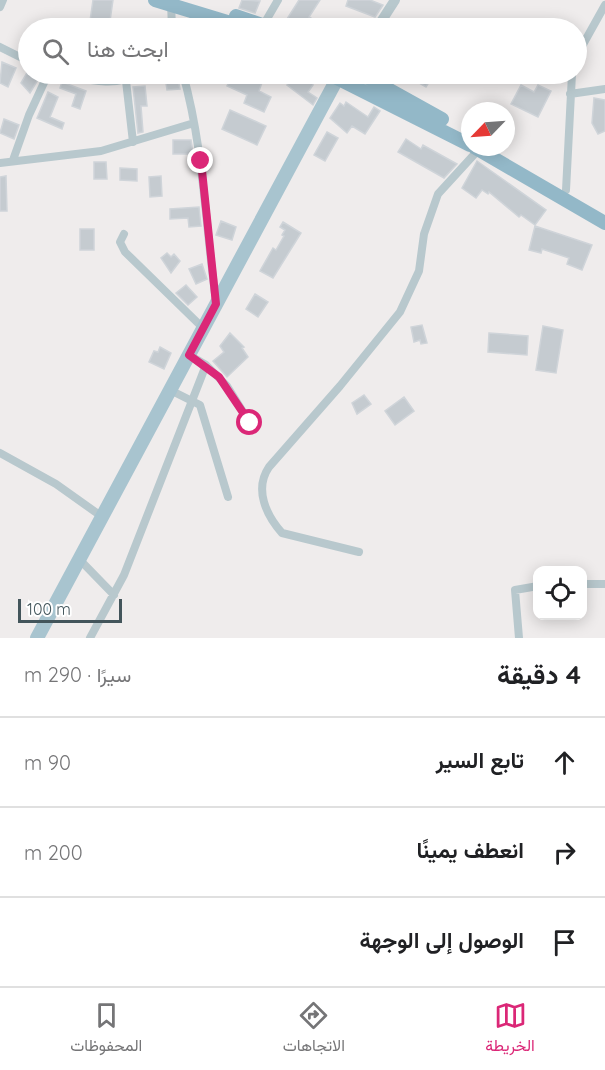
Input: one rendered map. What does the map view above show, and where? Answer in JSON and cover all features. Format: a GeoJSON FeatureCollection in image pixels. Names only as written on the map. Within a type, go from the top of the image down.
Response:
{"type":"FeatureCollection","features":[{"type":"Feature","properties":{"kind":"highway"},"geometry":{"type":"LineString","coordinates":[[155,0],[217,18]]}},
{"type":"Feature","properties":{"kind":"highway"},"geometry":{"type":"LineString","coordinates":[[185,0],[242,18]]}},
{"type":"Feature","properties":{"kind":"highway"},"geometry":{"type":"LineString","coordinates":[[370,84],[461,136]]}},
{"type":"Feature","properties":{"kind":"highway"},"geometry":{"type":"LineString","coordinates":[[426,115],[461,131]]}},
{"type":"Feature","properties":{"kind":"highway"},"geometry":{"type":"LineString","coordinates":[[494,156],[605,223]]}},
{"type":"Feature","properties":{"kind":"highway"},"geometry":{"type":"LineString","coordinates":[[497,156],[566,190],[605,213]]}},
{"type":"Feature","properties":{"kind":"main road"},"geometry":{"type":"LineString","coordinates":[[37,638],[216,304],[329,84]]}},
{"type":"Feature","properties":{"kind":"street"},"geometry":{"type":"LineString","coordinates":[[0,7],[3,0]]}},
{"type":"Feature","properties":{"kind":"street"},"geometry":{"type":"LineString","coordinates":[[270,18],[278,0]]}},
{"type":"Feature","properties":{"kind":"street"},"geometry":{"type":"LineString","coordinates":[[383,18],[395,0]]}},
{"type":"Feature","properties":{"kind":"street"},"geometry":{"type":"LineString","coordinates":[[171,3],[172,18]]}},
{"type":"Feature","properties":{"kind":"street"},"geometry":{"type":"LineString","coordinates":[[587,37],[605,5]]}},
{"type":"Feature","properties":{"kind":"street"},"geometry":{"type":"LineString","coordinates":[[0,47],[18,56]]}},
{"type":"Feature","properties":{"kind":"street"},"geometry":{"type":"LineString","coordinates":[[13,160],[29,115],[43,84]]}},
{"type":"Feature","properties":{"kind":"street"},"geometry":{"type":"LineString","coordinates":[[126,84],[133,142]]}},
{"type":"Feature","properties":{"kind":"street"},"geometry":{"type":"LineString","coordinates":[[185,84],[207,198],[208,237],[216,304]]}},
{"type":"Feature","properties":{"kind":"street"},"geometry":{"type":"LineString","coordinates":[[566,190],[571,84]]}},
{"type":"Feature","properties":{"kind":"street"},"geometry":{"type":"LineString","coordinates":[[570,94],[605,89]]}},
{"type":"Feature","properties":{"kind":"street"},"geometry":{"type":"LineString","coordinates":[[0,163],[13,160],[66,157],[133,142],[194,123]]}},
{"type":"Feature","properties":{"kind":"street"},"geometry":{"type":"LineString","coordinates":[[359,552],[282,533],[265,505],[263,478],[269,467],[340,387],[400,312],[419,271],[424,234],[438,194],[471,156]]}},
{"type":"Feature","properties":{"kind":"street"},"geometry":{"type":"LineString","coordinates":[[124,234],[120,242],[125,252],[203,328]]}},
{"type":"Feature","properties":{"kind":"street"},"geometry":{"type":"LineString","coordinates":[[189,355],[206,365],[227,387],[250,423]]}},
{"type":"Feature","properties":{"kind":"street"},"geometry":{"type":"LineString","coordinates":[[90,638],[114,596],[206,365]]}},
{"type":"Feature","properties":{"kind":"street"},"geometry":{"type":"LineString","coordinates":[[170,390],[191,399],[201,407],[213,456],[228,497]]}},
{"type":"Feature","properties":{"kind":"street"},"geometry":{"type":"LineString","coordinates":[[0,453],[56,484],[101,516]]}},
{"type":"Feature","properties":{"kind":"street"},"geometry":{"type":"LineString","coordinates":[[79,559],[114,596]]}},
{"type":"Feature","properties":{"kind":"street"},"geometry":{"type":"LineString","coordinates":[[587,584],[605,584]]}},
{"type":"Feature","properties":{"kind":"street"},"geometry":{"type":"LineString","coordinates":[[519,638],[515,590],[533,587]]}},
{"type":"Feature","properties":{"kind":"building"},"geometry":{"type":"Polygon","coordinates":[[[93,0],[113,0],[110,18],[90,18],[93,0]]]}},
{"type":"Feature","properties":{"kind":"building"},"geometry":{"type":"Polygon","coordinates":[[[242,0],[260,1],[255,13],[239,8],[242,0]]]}},
{"type":"Feature","properties":{"kind":"building"},"geometry":{"type":"Polygon","coordinates":[[[299,0],[320,0],[309,17],[311,18],[288,18],[299,0]]]}},
{"type":"Feature","properties":{"kind":"building"},"geometry":{"type":"Polygon","coordinates":[[[348,0],[370,0],[383,5],[375,17],[346,6],[348,0]]]}},
{"type":"Feature","properties":{"kind":"building"},"geometry":{"type":"Polygon","coordinates":[[[2,62],[16,68],[8,87],[0,83],[2,62]]]}},
{"type":"Feature","properties":{"kind":"building"},"geometry":{"type":"Polygon","coordinates":[[[22,84],[35,84],[30,93],[22,84]]]}},
{"type":"Feature","properties":{"kind":"building"},"geometry":{"type":"Polygon","coordinates":[[[61,84],[67,84],[86,91],[80,109],[72,106],[76,94],[60,88],[61,84]]]}},
{"type":"Feature","properties":{"kind":"building"},"geometry":{"type":"Polygon","coordinates":[[[166,84],[179,84],[180,89],[167,90],[166,84]]]}},
{"type":"Feature","properties":{"kind":"building"},"geometry":{"type":"Polygon","coordinates":[[[228,84],[261,84],[259,91],[271,97],[264,112],[244,103],[247,95],[227,86],[228,84]]]}},
{"type":"Feature","properties":{"kind":"building"},"geometry":{"type":"Polygon","coordinates":[[[313,84],[308,92],[317,98],[313,105],[287,85],[313,84]]]}},
{"type":"Feature","properties":{"kind":"building"},"geometry":{"type":"Polygon","coordinates":[[[521,85],[534,92],[538,85],[551,91],[538,117],[515,106],[515,102],[512,102],[521,85]]]}},
{"type":"Feature","properties":{"kind":"building"},"geometry":{"type":"Polygon","coordinates":[[[145,86],[147,106],[141,106],[143,132],[138,133],[133,87],[145,86]]]}},
{"type":"Feature","properties":{"kind":"building"},"geometry":{"type":"Polygon","coordinates":[[[48,92],[58,97],[50,117],[64,123],[62,129],[37,118],[48,92]]]}},
{"type":"Feature","properties":{"kind":"building"},"geometry":{"type":"Polygon","coordinates":[[[594,98],[605,100],[605,131],[598,134],[592,123],[594,98]]]}},
{"type":"Feature","properties":{"kind":"building"},"geometry":{"type":"Polygon","coordinates":[[[346,102],[368,117],[374,107],[380,111],[365,134],[352,126],[347,133],[330,118],[340,103],[344,106],[346,102]]]}},
{"type":"Feature","properties":{"kind":"building"},"geometry":{"type":"Polygon","coordinates":[[[230,110],[266,126],[257,145],[222,129],[230,110]]]}},
{"type":"Feature","properties":{"kind":"building"},"geometry":{"type":"Polygon","coordinates":[[[4,119],[19,125],[14,139],[0,133],[4,119]]]}},
{"type":"Feature","properties":{"kind":"building"},"geometry":{"type":"Polygon","coordinates":[[[327,132],[338,138],[325,161],[314,155],[327,132]]]}},
{"type":"Feature","properties":{"kind":"building"},"geometry":{"type":"Polygon","coordinates":[[[406,139],[421,149],[423,145],[457,164],[444,178],[398,152],[406,139]]]}},
{"type":"Feature","properties":{"kind":"building"},"geometry":{"type":"Polygon","coordinates":[[[173,140],[191,140],[193,154],[173,154],[173,140]]]}},
{"type":"Feature","properties":{"kind":"building"},"geometry":{"type":"Polygon","coordinates":[[[477,161],[546,210],[535,225],[521,215],[519,217],[489,192],[488,194],[482,190],[476,198],[462,188],[477,161]]]}},
{"type":"Feature","properties":{"kind":"building"},"geometry":{"type":"Polygon","coordinates":[[[94,162],[106,162],[107,179],[94,179],[94,162]]]}},
{"type":"Feature","properties":{"kind":"building"},"geometry":{"type":"Polygon","coordinates":[[[120,168],[137,169],[137,181],[120,180],[120,168]]]}},
{"type":"Feature","properties":{"kind":"building"},"geometry":{"type":"Polygon","coordinates":[[[6,176],[7,211],[0,211],[0,177],[6,176]]]}},
{"type":"Feature","properties":{"kind":"building"},"geometry":{"type":"Polygon","coordinates":[[[161,176],[162,196],[150,197],[149,177],[161,176]]]}},
{"type":"Feature","properties":{"kind":"building"},"geometry":{"type":"Polygon","coordinates":[[[199,207],[201,226],[189,227],[188,218],[170,219],[170,209],[199,207]]]}},
{"type":"Feature","properties":{"kind":"building"},"geometry":{"type":"Polygon","coordinates":[[[221,221],[236,227],[232,240],[216,235],[221,221]]]}},
{"type":"Feature","properties":{"kind":"building"},"geometry":{"type":"Polygon","coordinates":[[[283,222],[301,233],[273,278],[260,271],[273,248],[276,250],[284,236],[282,235],[285,230],[280,227],[283,222]]]}},
{"type":"Feature","properties":{"kind":"building"},"geometry":{"type":"Polygon","coordinates":[[[535,226],[592,245],[582,270],[567,264],[569,258],[542,249],[541,253],[529,250],[535,226]]]}},
{"type":"Feature","properties":{"kind":"building"},"geometry":{"type":"Polygon","coordinates":[[[80,229],[94,229],[94,250],[80,250],[80,229]]]}},
{"type":"Feature","properties":{"kind":"building"},"geometry":{"type":"Polygon","coordinates":[[[167,253],[171,257],[174,254],[180,261],[171,273],[161,258],[167,253]]]}},
{"type":"Feature","properties":{"kind":"building"},"geometry":{"type":"Polygon","coordinates":[[[202,264],[207,279],[196,284],[189,269],[202,264]]]}},
{"type":"Feature","properties":{"kind":"building"},"geometry":{"type":"Polygon","coordinates":[[[186,285],[197,297],[188,305],[176,293],[186,285]]]}},
{"type":"Feature","properties":{"kind":"building"},"geometry":{"type":"Polygon","coordinates":[[[255,294],[268,302],[258,317],[246,309],[255,294]]]}},
{"type":"Feature","properties":{"kind":"building"},"geometry":{"type":"Polygon","coordinates":[[[422,325],[427,343],[421,344],[420,340],[414,342],[411,327],[422,325]]]}},
{"type":"Feature","properties":{"kind":"building"},"geometry":{"type":"Polygon","coordinates":[[[543,326],[563,330],[556,373],[536,370],[543,326]]]}},
{"type":"Feature","properties":{"kind":"building"},"geometry":{"type":"Polygon","coordinates":[[[230,333],[244,347],[242,348],[248,357],[227,377],[213,361],[224,352],[220,346],[230,333]]]}},
{"type":"Feature","properties":{"kind":"building"},"geometry":{"type":"Polygon","coordinates":[[[489,333],[528,336],[527,355],[488,352],[489,333]]]}},
{"type":"Feature","properties":{"kind":"building"},"geometry":{"type":"Polygon","coordinates":[[[160,347],[171,353],[164,369],[149,362],[154,351],[158,352],[160,347]]]}},
{"type":"Feature","properties":{"kind":"building"},"geometry":{"type":"Polygon","coordinates":[[[364,395],[371,404],[357,414],[352,403],[364,395]]]}},
{"type":"Feature","properties":{"kind":"building"},"geometry":{"type":"Polygon","coordinates":[[[404,397],[414,411],[395,425],[385,411],[404,397]]]}},
{"type":"Feature","properties":{"kind":"route"},"geometry":{"type":"LineString","coordinates":[[201,161],[207,198],[208,237],[216,304],[189,355],[206,365],[219,377],[250,423]]}}]}
